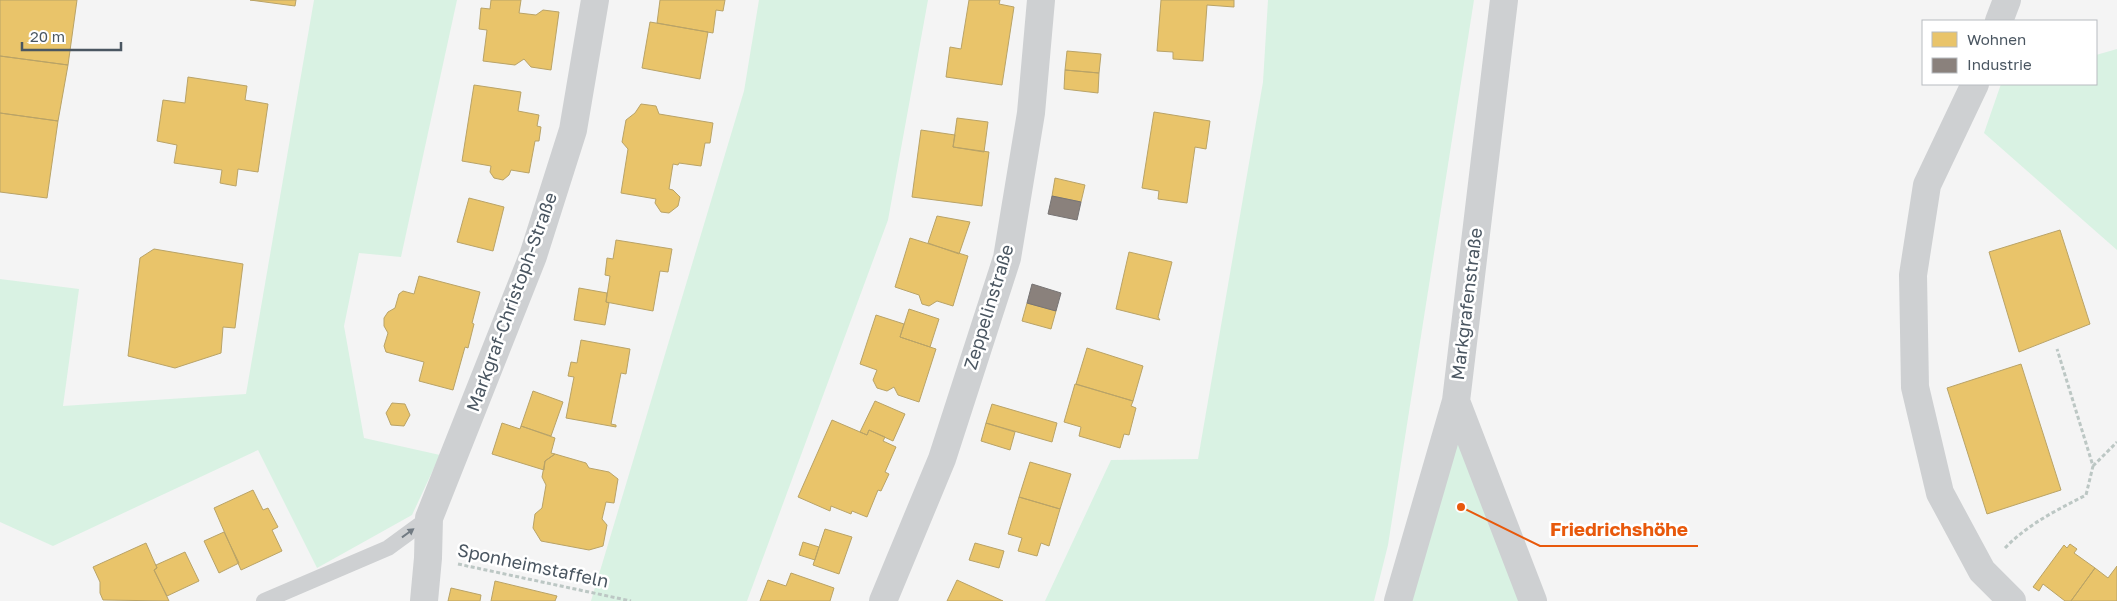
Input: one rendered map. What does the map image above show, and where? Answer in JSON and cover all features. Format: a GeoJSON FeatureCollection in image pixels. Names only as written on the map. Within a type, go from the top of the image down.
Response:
{"type":"FeatureCollection","features":[{"type":"Feature","properties":{"kind":"street","name":"Markgraf-Christoph-Straße"},"geometry":{"type":"LineString","coordinates":[[424,601],[429,518],[533,256],[573,130],[595,0]]}},
{"type":"Feature","properties":{"kind":"street","name":"Zeppelinstraße"},"geometry":{"type":"LineString","coordinates":[[883,601],[942,460],[1007,258],[1031,113],[1041,0]]}},
{"type":"Feature","properties":{"kind":"street","name":"Markgrafenstraße"},"geometry":{"type":"LineString","coordinates":[[1398,601],[1456,401],[1504,0]]}},
{"type":"Feature","properties":{"kind":"street"},"geometry":{"type":"LineString","coordinates":[[1999,20],[2007,0]]}},
{"type":"Feature","properties":{"kind":"street"},"geometry":{"type":"LineString","coordinates":[[1975,85],[1927,185],[1913,275],[1915,386],[1940,492],[1982,572],[1989,601]]}},
{"type":"Feature","properties":{"kind":"street"},"geometry":{"type":"LineString","coordinates":[[1456,401],[1533,601]]}},
{"type":"Feature","properties":{"kind":"street"},"geometry":{"type":"LineString","coordinates":[[1982,572],[2012,601]]}},
{"type":"Feature","properties":{"kind":"lane"},"geometry":{"type":"LineString","coordinates":[[264,601],[388,548],[429,518]]}},
{"type":"Feature","properties":{"kind":"path"},"geometry":{"type":"LineString","coordinates":[[2015,538],[2042,518],[2086,495],[2092,466],[2057,349]]}},
{"type":"Feature","properties":{"kind":"path"},"geometry":{"type":"LineString","coordinates":[[2092,466],[2117,442]]}},
{"type":"Feature","properties":{"kind":"path","name":"Sponheimstaffeln"},"geometry":{"type":"LineString","coordinates":[[428,558],[631,601]]}},
{"type":"Feature","properties":{"kind":"green space"},"geometry":{"type":"Polygon","coordinates":[[[314,0],[457,0],[401,257],[359,253],[344,326],[364,438],[440,455],[412,515],[317,568],[258,450],[53,546],[0,522],[0,279],[79,289],[63,406],[246,394],[314,0]]]}},
{"type":"Feature","properties":{"kind":"green space"},"geometry":{"type":"Polygon","coordinates":[[[759,0],[928,0],[888,220],[747,601],[591,601],[744,91],[759,0]]]}},
{"type":"Feature","properties":{"kind":"green space"},"geometry":{"type":"Polygon","coordinates":[[[1268,0],[1474,0],[1388,545],[1374,601],[1045,601],[1111,460],[1198,459],[1263,82],[1268,0]]]}},
{"type":"Feature","properties":{"kind":"green space"},"geometry":{"type":"Polygon","coordinates":[[[2117,49],[2117,250],[1984,133],[2001,85],[2097,85],[2097,55],[2117,49]]]}},
{"type":"Feature","properties":{"kind":"green space"},"geometry":{"type":"Polygon","coordinates":[[[1456,401],[1533,601],[1398,601],[1456,401]]]}},
{"type":"Feature","properties":{"kind":"building: Wohnen"},"geometry":{"type":"Polygon","coordinates":[[[0,0],[77,0],[68,65],[0,56],[0,0]]]}},
{"type":"Feature","properties":{"kind":"building: Wohnen"},"geometry":{"type":"Polygon","coordinates":[[[250,0],[296,0],[295,6],[250,0]]]}},
{"type":"Feature","properties":{"kind":"building: Wohnen"},"geometry":{"type":"Polygon","coordinates":[[[491,0],[521,0],[519,13],[536,15],[543,10],[559,12],[551,70],[531,67],[524,59],[515,65],[483,61],[487,30],[479,29],[481,8],[490,9],[491,0]]]}},
{"type":"Feature","properties":{"kind":"building: Wohnen"},"geometry":{"type":"Polygon","coordinates":[[[660,0],[725,0],[723,11],[716,10],[713,33],[657,23],[660,0]]]}},
{"type":"Feature","properties":{"kind":"building: Wohnen"},"geometry":{"type":"Polygon","coordinates":[[[969,0],[1000,0],[999,4],[1014,7],[1002,85],[946,77],[950,47],[961,49],[969,0]]]}},
{"type":"Feature","properties":{"kind":"building: Wohnen"},"geometry":{"type":"Polygon","coordinates":[[[1161,0],[1234,0],[1234,7],[1207,5],[1203,61],[1173,59],[1173,52],[1157,51],[1161,0]]]}},
{"type":"Feature","properties":{"kind":"building: Wohnen"},"geometry":{"type":"Polygon","coordinates":[[[650,22],[708,32],[700,79],[642,68],[650,22]]]}},
{"type":"Feature","properties":{"kind":"building: Wohnen"},"geometry":{"type":"Polygon","coordinates":[[[1067,51],[1101,54],[1099,73],[1065,70],[1067,51]]]}},
{"type":"Feature","properties":{"kind":"building: Wohnen"},"geometry":{"type":"Polygon","coordinates":[[[0,56],[68,65],[58,121],[0,113],[0,56]]]}},
{"type":"Feature","properties":{"kind":"building: Wohnen"},"geometry":{"type":"Polygon","coordinates":[[[1065,70],[1099,73],[1098,93],[1064,89],[1065,70]]]}},
{"type":"Feature","properties":{"kind":"building: Wohnen"},"geometry":{"type":"Polygon","coordinates":[[[188,77],[247,86],[245,100],[268,104],[258,172],[238,169],[236,186],[220,183],[222,170],[174,163],[177,145],[157,141],[163,100],[185,103],[188,77]]]}},
{"type":"Feature","properties":{"kind":"building: Wohnen"},"geometry":{"type":"Polygon","coordinates":[[[474,85],[521,92],[518,111],[539,115],[537,126],[541,127],[539,141],[535,141],[529,173],[511,170],[509,175],[503,180],[494,178],[490,172],[491,166],[462,161],[474,85]]]}},
{"type":"Feature","properties":{"kind":"building: Wohnen"},"geometry":{"type":"Polygon","coordinates":[[[641,104],[656,106],[659,114],[713,123],[710,143],[705,143],[701,166],[673,164],[669,189],[673,190],[680,197],[678,206],[669,213],[661,212],[655,203],[656,199],[621,193],[628,149],[622,142],[626,120],[635,113],[641,104]]]}},
{"type":"Feature","properties":{"kind":"building: Wohnen"},"geometry":{"type":"Polygon","coordinates":[[[1154,112],[1210,121],[1206,149],[1195,147],[1187,203],[1158,199],[1159,191],[1142,188],[1154,112]]]}},
{"type":"Feature","properties":{"kind":"building: Wohnen"},"geometry":{"type":"Polygon","coordinates":[[[0,113],[58,121],[47,198],[0,192],[0,113]]]}},
{"type":"Feature","properties":{"kind":"building: Wohnen"},"geometry":{"type":"Polygon","coordinates":[[[957,118],[988,122],[984,152],[953,147],[957,118]]]}},
{"type":"Feature","properties":{"kind":"building: Wohnen"},"geometry":{"type":"Polygon","coordinates":[[[921,130],[955,135],[953,147],[989,152],[982,206],[912,197],[921,130]]]}},
{"type":"Feature","properties":{"kind":"building: Wohnen"},"geometry":{"type":"Polygon","coordinates":[[[1055,178],[1085,185],[1081,202],[1052,196],[1055,178]]]}},
{"type":"Feature","properties":{"kind":"building: Wohnen"},"geometry":{"type":"Polygon","coordinates":[[[469,198],[504,207],[493,251],[457,242],[469,198]]]}},
{"type":"Feature","properties":{"kind":"building: Wohnen"},"geometry":{"type":"Polygon","coordinates":[[[937,216],[970,222],[959,254],[928,243],[937,216]]]}},
{"type":"Feature","properties":{"kind":"building: Wohnen"},"geometry":{"type":"Polygon","coordinates":[[[2060,230],[2090,324],[2019,352],[1989,252],[2060,230]]]}},
{"type":"Feature","properties":{"kind":"building: Wohnen"},"geometry":{"type":"Polygon","coordinates":[[[910,238],[968,256],[953,306],[937,301],[929,306],[922,304],[919,295],[895,287],[910,238]]]}},
{"type":"Feature","properties":{"kind":"building: Wohnen"},"geometry":{"type":"Polygon","coordinates":[[[616,240],[672,249],[668,272],[660,271],[653,311],[606,302],[610,276],[605,275],[607,258],[613,259],[616,240]]]}},
{"type":"Feature","properties":{"kind":"building: Wohnen"},"geometry":{"type":"Polygon","coordinates":[[[154,249],[243,264],[235,328],[223,327],[221,353],[175,368],[128,356],[140,258],[154,249]]]}},
{"type":"Feature","properties":{"kind":"building: Wohnen"},"geometry":{"type":"Polygon","coordinates":[[[1129,252],[1172,262],[1158,317],[1160,320],[1116,309],[1129,252]]]}},
{"type":"Feature","properties":{"kind":"building: Wohnen"},"geometry":{"type":"Polygon","coordinates":[[[419,276],[480,292],[468,348],[465,347],[453,390],[419,381],[424,362],[386,352],[384,346],[388,333],[384,326],[384,318],[388,312],[395,308],[399,294],[403,291],[414,294],[419,276]]]}},
{"type":"Feature","properties":{"kind":"building: Wohnen"},"geometry":{"type":"Polygon","coordinates":[[[579,288],[607,293],[606,302],[609,303],[605,325],[574,320],[579,288]]]}},
{"type":"Feature","properties":{"kind":"building: Wohnen"},"geometry":{"type":"Polygon","coordinates":[[[1027,303],[1056,311],[1051,329],[1022,321],[1027,303]]]}},
{"type":"Feature","properties":{"kind":"building: Wohnen"},"geometry":{"type":"Polygon","coordinates":[[[909,309],[939,319],[930,347],[900,337],[909,309]]]}},
{"type":"Feature","properties":{"kind":"building: Wohnen"},"geometry":{"type":"Polygon","coordinates":[[[876,315],[904,324],[900,337],[936,349],[919,402],[898,395],[894,387],[887,391],[877,388],[873,380],[877,370],[860,364],[876,315]]]}},
{"type":"Feature","properties":{"kind":"building: Wohnen"},"geometry":{"type":"Polygon","coordinates":[[[581,340],[630,349],[626,374],[621,373],[611,424],[616,425],[616,427],[566,418],[574,377],[568,376],[571,362],[577,363],[581,340]]]}},
{"type":"Feature","properties":{"kind":"building: Wohnen"},"geometry":{"type":"Polygon","coordinates":[[[1087,348],[1143,366],[1133,401],[1076,384],[1087,348]]]}},
{"type":"Feature","properties":{"kind":"building: Wohnen"},"geometry":{"type":"Polygon","coordinates":[[[2021,364],[2061,490],[1987,514],[1947,388],[2021,364]]]}},
{"type":"Feature","properties":{"kind":"building: Wohnen"},"geometry":{"type":"Polygon","coordinates":[[[1075,384],[1133,401],[1131,406],[1136,408],[1129,435],[1124,434],[1120,448],[1079,436],[1081,427],[1064,422],[1075,384]]]}},
{"type":"Feature","properties":{"kind":"building: Wohnen"},"geometry":{"type":"Polygon","coordinates":[[[533,391],[563,402],[551,436],[521,426],[533,391]]]}},
{"type":"Feature","properties":{"kind":"building: Wohnen"},"geometry":{"type":"Polygon","coordinates":[[[875,401],[905,414],[893,441],[869,430],[867,435],[860,432],[875,401]]]}},
{"type":"Feature","properties":{"kind":"building: Wohnen"},"geometry":{"type":"Polygon","coordinates":[[[392,403],[405,404],[410,415],[404,426],[391,425],[386,413],[392,403]]]}},
{"type":"Feature","properties":{"kind":"building: Wohnen"},"geometry":{"type":"Polygon","coordinates":[[[992,404],[1057,423],[1052,442],[986,423],[992,404]]]}},
{"type":"Feature","properties":{"kind":"building: Wohnen"},"geometry":{"type":"Polygon","coordinates":[[[832,420],[867,435],[869,430],[885,437],[883,441],[896,447],[885,472],[889,474],[881,491],[878,490],[867,517],[852,511],[851,514],[831,506],[830,511],[798,497],[832,420]]]}},
{"type":"Feature","properties":{"kind":"building: Wohnen"},"geometry":{"type":"Polygon","coordinates":[[[502,423],[520,429],[521,426],[555,438],[551,453],[555,454],[545,461],[544,470],[492,454],[502,423]]]}},
{"type":"Feature","properties":{"kind":"building: Wohnen"},"geometry":{"type":"Polygon","coordinates":[[[986,423],[1015,432],[1010,450],[981,441],[986,423]]]}},
{"type":"Feature","properties":{"kind":"building: Wohnen"},"geometry":{"type":"Polygon","coordinates":[[[555,454],[586,463],[589,468],[609,472],[618,479],[614,503],[606,502],[602,519],[607,525],[603,546],[589,550],[541,541],[533,528],[535,514],[542,508],[546,485],[542,477],[545,461],[555,454]]]}},
{"type":"Feature","properties":{"kind":"building: Wohnen"},"geometry":{"type":"Polygon","coordinates":[[[1030,462],[1071,474],[1060,509],[1019,497],[1030,462]]]}},
{"type":"Feature","properties":{"kind":"building: Wohnen"},"geometry":{"type":"Polygon","coordinates":[[[253,490],[263,510],[268,508],[278,527],[272,530],[282,551],[241,570],[214,508],[253,490]]]}},
{"type":"Feature","properties":{"kind":"building: Wohnen"},"geometry":{"type":"Polygon","coordinates":[[[1019,497],[1060,509],[1049,546],[1041,543],[1037,556],[1018,551],[1022,538],[1008,534],[1019,497]]]}},
{"type":"Feature","properties":{"kind":"building: Wohnen"},"geometry":{"type":"Polygon","coordinates":[[[825,529],[852,537],[839,574],[813,565],[825,529]]]}},
{"type":"Feature","properties":{"kind":"building: Wohnen"},"geometry":{"type":"Polygon","coordinates":[[[224,532],[239,563],[219,573],[204,541],[224,532]]]}},
{"type":"Feature","properties":{"kind":"building: Wohnen"},"geometry":{"type":"Polygon","coordinates":[[[803,542],[819,547],[815,560],[799,555],[803,542]]]}},
{"type":"Feature","properties":{"kind":"building: Wohnen"},"geometry":{"type":"Polygon","coordinates":[[[146,543],[157,568],[154,570],[169,601],[103,600],[100,593],[100,582],[93,567],[146,543]]]}},
{"type":"Feature","properties":{"kind":"building: Wohnen"},"geometry":{"type":"Polygon","coordinates":[[[975,543],[1004,551],[999,568],[969,560],[975,543]]]}},
{"type":"Feature","properties":{"kind":"building: Wohnen"},"geometry":{"type":"Polygon","coordinates":[[[2070,544],[2077,549],[2074,553],[2095,568],[2071,601],[2065,601],[2043,584],[2039,591],[2033,587],[2064,545],[2067,548],[2070,544]]]}},
{"type":"Feature","properties":{"kind":"building: Wohnen"},"geometry":{"type":"Polygon","coordinates":[[[185,552],[199,581],[167,596],[154,570],[157,568],[156,565],[185,552]]]}},
{"type":"Feature","properties":{"kind":"building: Wohnen"},"geometry":{"type":"Polygon","coordinates":[[[2117,566],[2117,601],[2071,601],[2095,568],[2108,578],[2117,566]]]}},
{"type":"Feature","properties":{"kind":"building: Wohnen"},"geometry":{"type":"Polygon","coordinates":[[[791,573],[834,588],[830,601],[760,601],[768,580],[786,586],[791,573]]]}},
{"type":"Feature","properties":{"kind":"building: Wohnen"},"geometry":{"type":"Polygon","coordinates":[[[957,580],[1003,601],[947,601],[957,580]]]}},
{"type":"Feature","properties":{"kind":"building: Wohnen"},"geometry":{"type":"Polygon","coordinates":[[[495,581],[557,596],[555,601],[491,601],[495,581]]]}},
{"type":"Feature","properties":{"kind":"building: Wohnen"},"geometry":{"type":"Polygon","coordinates":[[[451,588],[481,595],[480,601],[448,601],[451,588]]]}},
{"type":"Feature","properties":{"kind":"building: Industrie"},"geometry":{"type":"Polygon","coordinates":[[[1052,196],[1081,202],[1077,220],[1048,214],[1052,196]]]}},
{"type":"Feature","properties":{"kind":"building: Industrie"},"geometry":{"type":"Polygon","coordinates":[[[1032,284],[1061,293],[1056,311],[1027,303],[1032,284]]]}},
{"type":"Feature","properties":{"kind":"place","name":"Friedrichshöhe"},"geometry":{"type":"Point","coordinates":[1461,507]}}]}
